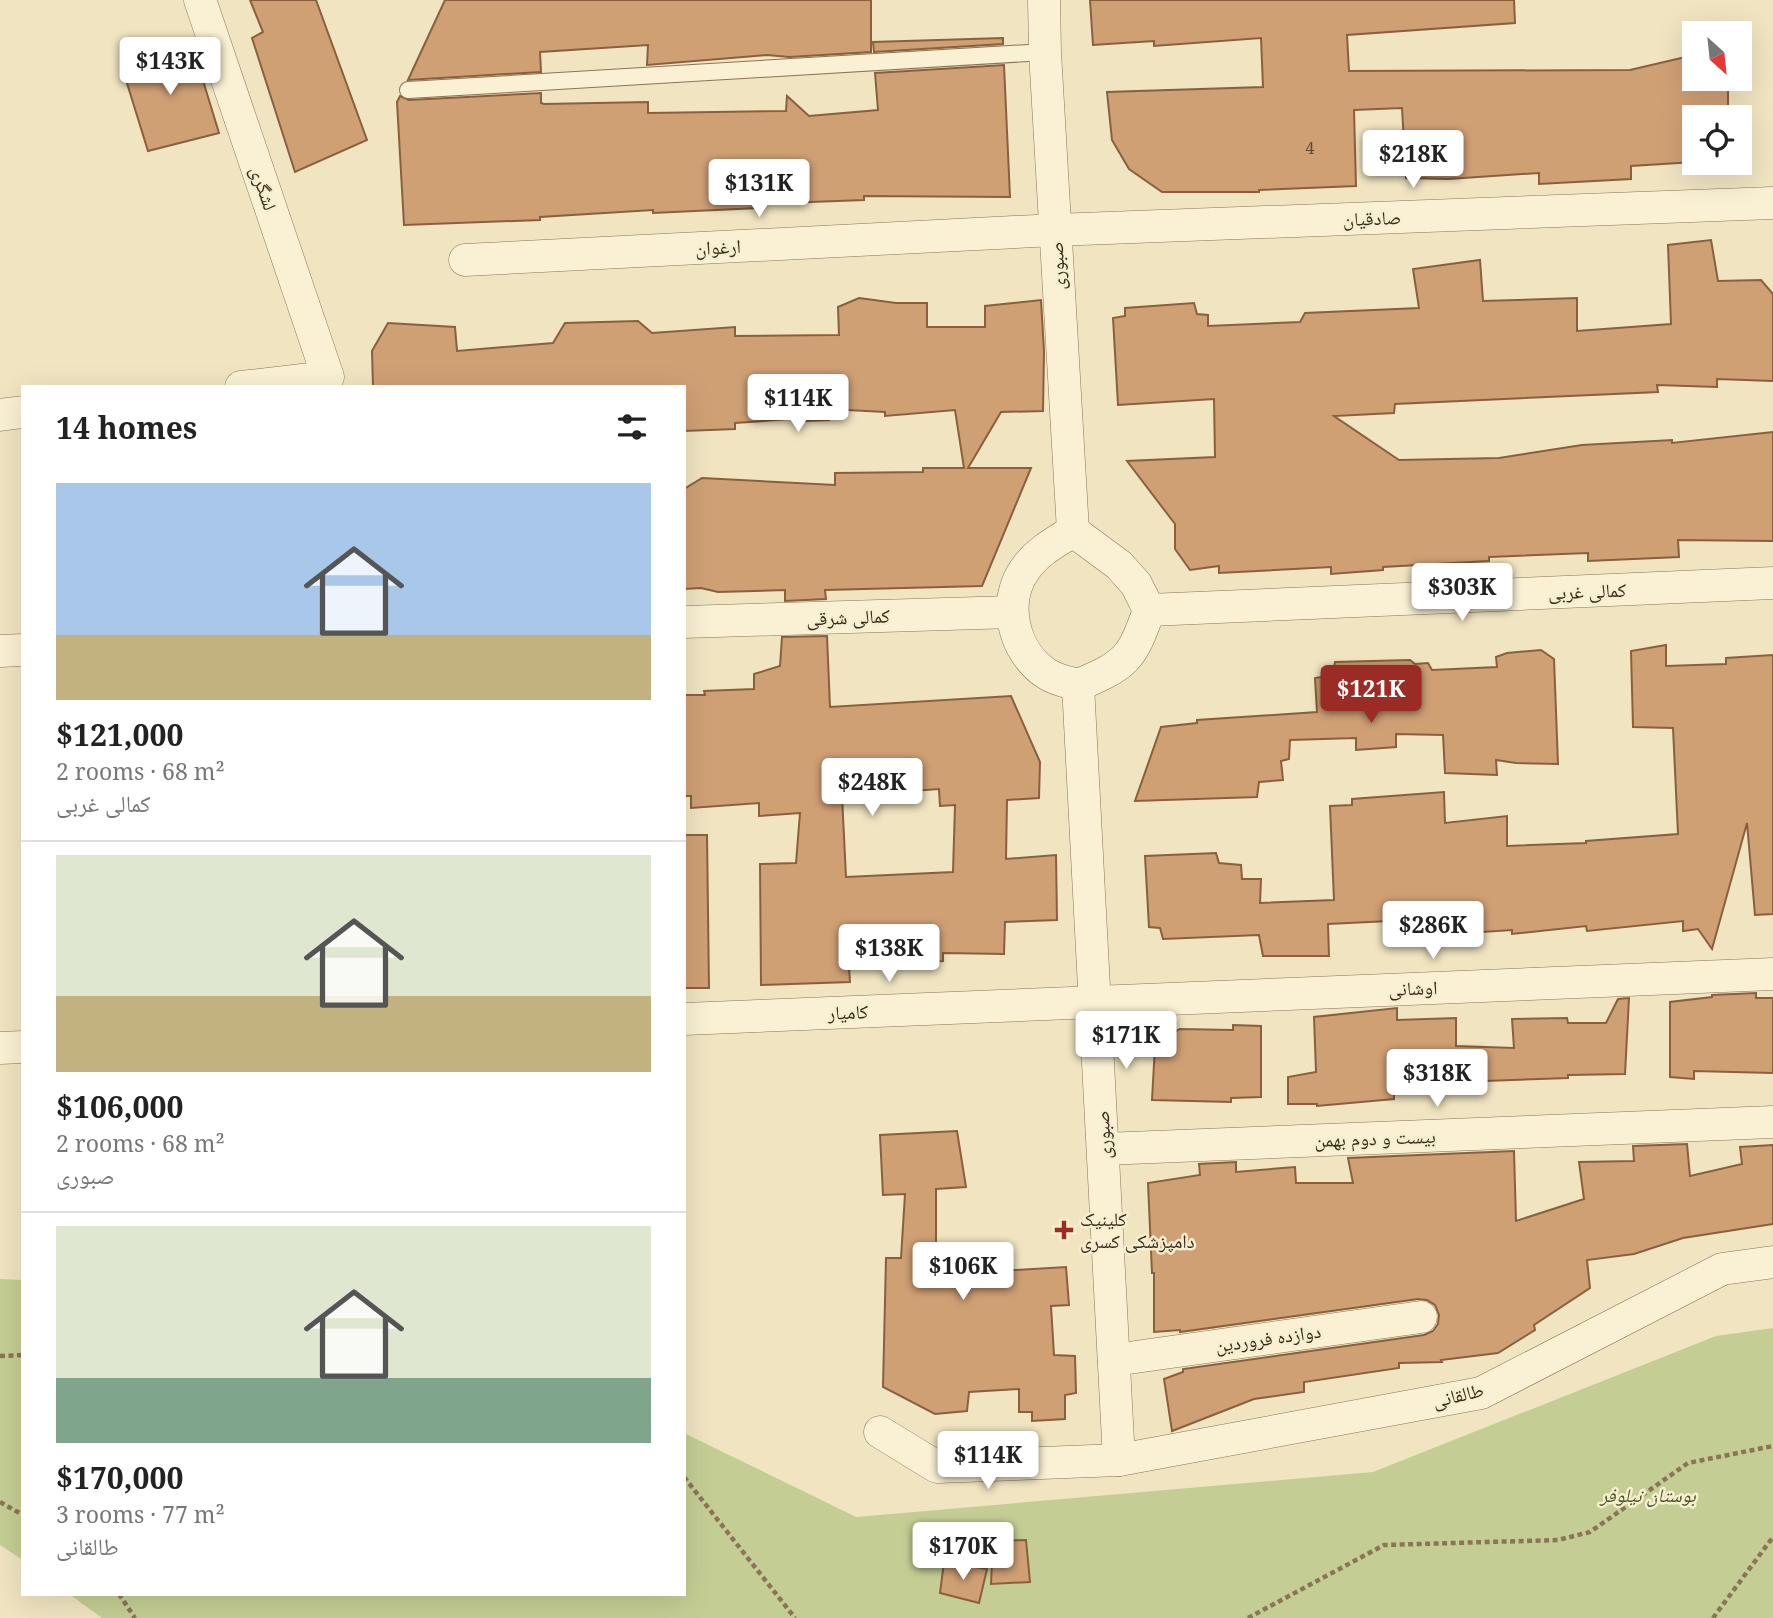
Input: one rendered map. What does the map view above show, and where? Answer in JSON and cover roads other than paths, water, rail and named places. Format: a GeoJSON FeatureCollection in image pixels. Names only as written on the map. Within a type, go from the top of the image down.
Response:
{"type":"FeatureCollection","features":[{"type":"Feature","properties":{"kind":"street","name":"لشگری"},"geometry":{"type":"LineString","coordinates":[[200,0],[328,377],[258,385]]}},
{"type":"Feature","properties":{"kind":"street","name":"صبوری"},"geometry":{"type":"LineString","coordinates":[[1044,0],[1073,531]]}},
{"type":"Feature","properties":{"kind":"street","name":"صادقیان"},"geometry":{"type":"LineString","coordinates":[[1055,230],[1773,203]]}},
{"type":"Feature","properties":{"kind":"street","name":"ارغوان"},"geometry":{"type":"LineString","coordinates":[[465,260],[1055,230]]}},
{"type":"Feature","properties":{"kind":"street"},"geometry":{"type":"LineString","coordinates":[[0,415],[21,412]]}},
{"type":"Feature","properties":{"kind":"street"},"geometry":{"type":"LineString","coordinates":[[1073,531],[1119,565],[1136,584],[1149,610],[1138,643],[1121,664],[1078,685],[1048,675],[1029,658],[1017,636],[1012,612],[1016,587],[1024,569],[1041,551],[1073,531]]}},
{"type":"Feature","properties":{"kind":"street","name":"کمالی غربی"},"geometry":{"type":"LineString","coordinates":[[1149,610],[1773,583]]}},
{"type":"Feature","properties":{"kind":"street","name":"کمالی شرقی"},"geometry":{"type":"LineString","coordinates":[[686,622],[1012,612]]}},
{"type":"Feature","properties":{"kind":"street"},"geometry":{"type":"LineString","coordinates":[[0,651],[21,650]]}},
{"type":"Feature","properties":{"kind":"street","name":"صبوری"},"geometry":{"type":"LineString","coordinates":[[1078,685],[1119,1460]]}},
{"type":"Feature","properties":{"kind":"street","name":"اوشانی"},"geometry":{"type":"LineString","coordinates":[[1096,1001],[1773,974]]}},
{"type":"Feature","properties":{"kind":"street","name":"کامیار"},"geometry":{"type":"LineString","coordinates":[[686,1019],[1096,1001]]}},
{"type":"Feature","properties":{"kind":"street"},"geometry":{"type":"LineString","coordinates":[[0,1048],[21,1047]]}},
{"type":"Feature","properties":{"kind":"street","name":"بیست و دوم بهمن"},"geometry":{"type":"LineString","coordinates":[[1104,1149],[1773,1122]]}},
{"type":"Feature","properties":{"kind":"street","name":"طالقانی"},"geometry":{"type":"LineString","coordinates":[[880,1432],[937,1467],[1119,1460],[1481,1393],[1722,1269],[1773,1262]]}},
{"type":"Feature","properties":{"kind":"street","name":"دوازده فروردین"},"geometry":{"type":"LineString","coordinates":[[1114,1360],[1422,1317]]}},
{"type":"Feature","properties":{"kind":"lane"},"geometry":{"type":"LineString","coordinates":[[408,90],[1045,52]]}},
{"type":"Feature","properties":{"kind":"place","name":"کلینیک دامپزشکی کسری"},"geometry":{"type":"Point","coordinates":[1064,1230]}},
{"type":"Feature","properties":{"kind":"park label","name":"بوستان نیلوفر"},"geometry":{"type":"Point","coordinates":[1648,1495]}}]}
